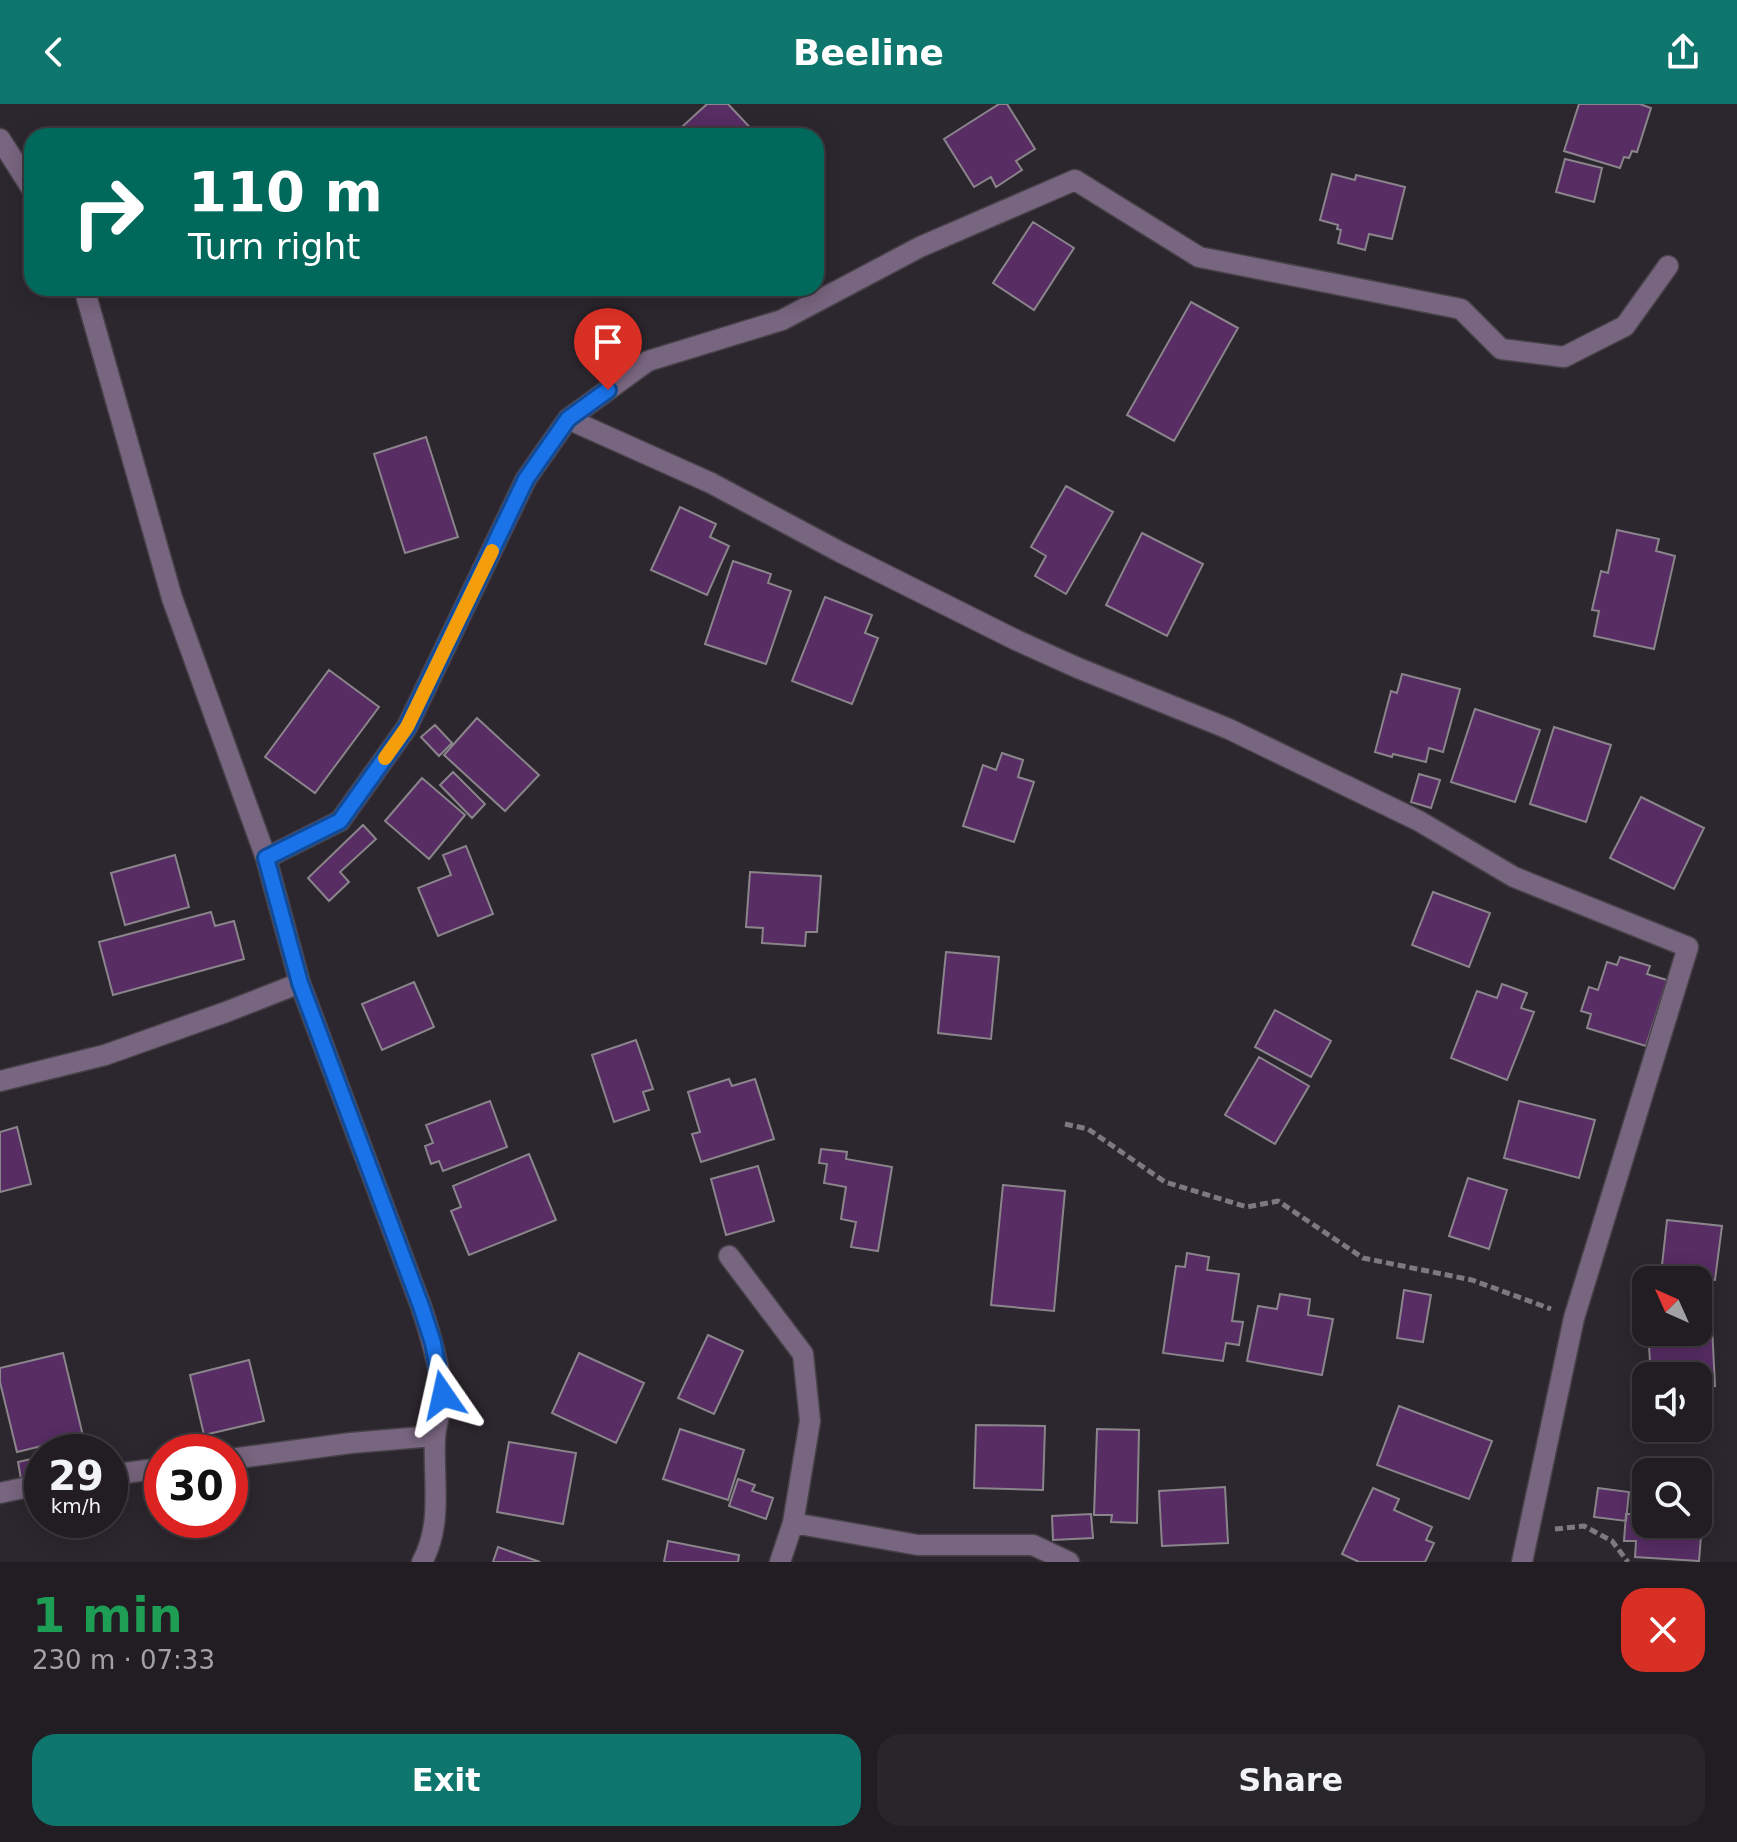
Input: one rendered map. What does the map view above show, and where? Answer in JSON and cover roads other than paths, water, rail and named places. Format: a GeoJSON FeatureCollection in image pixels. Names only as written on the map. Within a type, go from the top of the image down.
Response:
{"type":"FeatureCollection","features":[{"type":"Feature","properties":{"kind":"street"},"geometry":{"type":"LineString","coordinates":[[0,139],[24,176]]}},
{"type":"Feature","properties":{"kind":"street"},"geometry":{"type":"LineString","coordinates":[[266,858],[340,821],[407,727],[526,479],[568,419],[648,361],[782,320],[920,247],[1075,180],[1199,257],[1461,309],[1501,349],[1564,357],[1625,326],[1668,266]]}},
{"type":"Feature","properties":{"kind":"street"},"geometry":{"type":"LineString","coordinates":[[86,296],[172,598],[266,858],[300,983],[433,1343],[443,1395],[434,1436],[437,1507],[422,1562]]}},
{"type":"Feature","properties":{"kind":"street"},"geometry":{"type":"LineString","coordinates":[[568,419],[711,483],[1016,640],[1229,729],[1419,821],[1514,877],[1688,947],[1574,1318],[1522,1562]]}},
{"type":"Feature","properties":{"kind":"street"},"geometry":{"type":"LineString","coordinates":[[0,1081],[105,1055],[300,983]]}},
{"type":"Feature","properties":{"kind":"street"},"geometry":{"type":"LineString","coordinates":[[729,1256],[803,1354],[810,1421],[793,1523],[780,1562]]}},
{"type":"Feature","properties":{"kind":"street"},"geometry":{"type":"LineString","coordinates":[[248,1457],[434,1436]]}},
{"type":"Feature","properties":{"kind":"street"},"geometry":{"type":"LineString","coordinates":[[0,1493],[24,1488]]}},
{"type":"Feature","properties":{"kind":"street"},"geometry":{"type":"LineString","coordinates":[[793,1523],[918,1545],[1033,1545],[1069,1562]]}}]}
